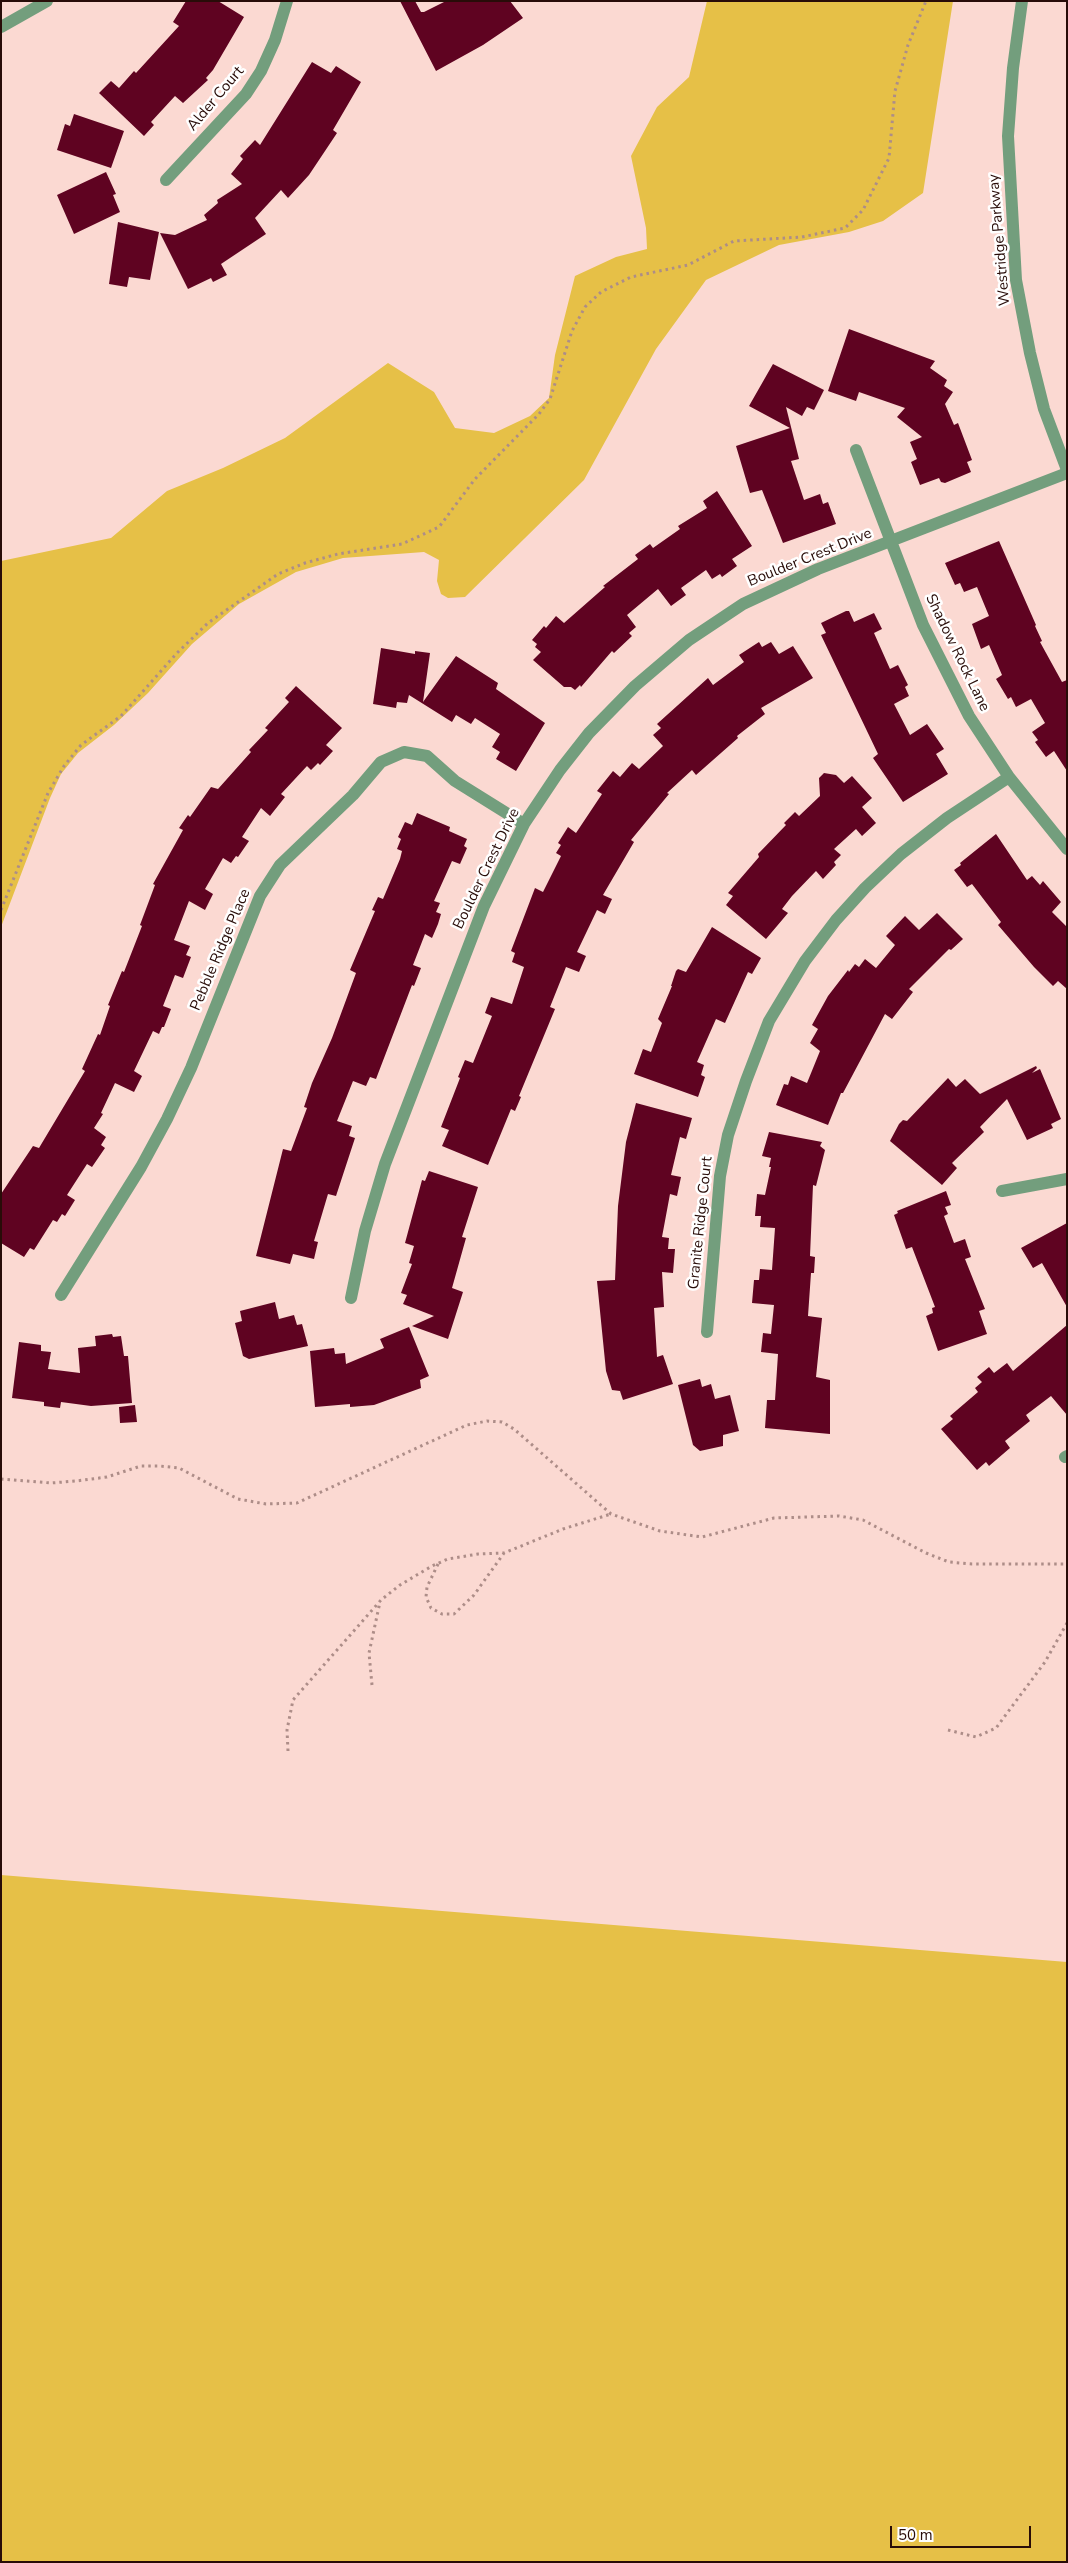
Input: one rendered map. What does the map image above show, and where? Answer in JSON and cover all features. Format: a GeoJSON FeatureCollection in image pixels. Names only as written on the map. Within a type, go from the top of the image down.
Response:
{"type":"FeatureCollection","features":[{"type":"Feature","properties":{"kind":"street"},"geometry":{"type":"LineString","coordinates":[[1,27],[47,1]]}},
{"type":"Feature","properties":{"kind":"street","name":"Alder Court"},"geometry":{"type":"LineString","coordinates":[[166,180],[246,94],[261,71],[275,40],[287,1]]}},
{"type":"Feature","properties":{"kind":"street","name":"Westridge Parkway"},"geometry":{"type":"LineString","coordinates":[[1022,1],[1013,68],[1008,136],[1016,280],[1030,353],[1044,409],[1067,472]]}},
{"type":"Feature","properties":{"kind":"street","name":"Shadow Rock Lane"},"geometry":{"type":"LineString","coordinates":[[856,450],[923,625],[969,716],[1009,777],[1067,849]]}},
{"type":"Feature","properties":{"kind":"street","name":"Boulder Crest Drive"},"geometry":{"type":"LineString","coordinates":[[351,1298],[365,1231],[386,1164],[484,906],[524,824],[560,770],[589,733],[634,686],[689,640],[743,604],[818,569],[890,543],[1067,472]]}},
{"type":"Feature","properties":{"kind":"street","name":"Pebble Ridge Place"},"geometry":{"type":"LineString","coordinates":[[61,1295],[141,1167],[167,1119],[191,1068],[260,896],[280,865],[352,795],[381,762],[404,752],[427,756],[455,781],[524,824]]}},
{"type":"Feature","properties":{"kind":"street","name":"Granite Ridge Court"},"geometry":{"type":"LineString","coordinates":[[707,1332],[720,1176],[728,1135],[746,1080],[769,1021],[805,961],[836,920],[865,888],[901,854],[939,824],[1009,777]]}},
{"type":"Feature","properties":{"kind":"street"},"geometry":{"type":"LineString","coordinates":[[1002,1191],[1067,1180]]}},
{"type":"Feature","properties":{"kind":"path"},"geometry":{"type":"LineString","coordinates":[[1,910],[48,793],[64,766],[81,745],[121,716],[177,653],[208,623],[278,574],[305,563],[338,554],[402,544],[439,527],[475,479],[539,414],[550,399],[572,331],[585,307],[601,292],[631,277],[688,265],[734,241],[802,237],[845,228],[863,210],[889,158],[895,91],[908,45],[926,1]]}},
{"type":"Feature","properties":{"kind":"path"},"geometry":{"type":"LineString","coordinates":[[1,1479],[51,1483],[76,1482],[106,1477],[141,1466],[160,1466],[179,1468],[238,1499],[266,1504],[297,1503],[467,1425],[487,1421],[502,1422],[514,1429],[612,1514],[660,1531],[702,1536],[774,1518],[839,1516],[863,1520],[926,1553],[949,1562],[972,1564],[1067,1564]]}},
{"type":"Feature","properties":{"kind":"path"},"geometry":{"type":"LineString","coordinates":[[288,1751],[287,1730],[293,1700],[381,1600],[400,1585],[438,1563],[478,1554],[504,1553],[564,1529],[612,1514]]}},
{"type":"Feature","properties":{"kind":"path"},"geometry":{"type":"LineString","coordinates":[[438,1563],[427,1587],[426,1597],[431,1608],[442,1614],[454,1614],[474,1595],[504,1553]]}},
{"type":"Feature","properties":{"kind":"path"},"geometry":{"type":"LineString","coordinates":[[372,1685],[369,1653],[381,1600]]}},
{"type":"Feature","properties":{"kind":"path"},"geometry":{"type":"LineString","coordinates":[[948,1730],[976,1737],[996,1728],[1045,1662],[1067,1623]]}},
{"type":"Feature","properties":{"kind":"shaded area"},"geometry":{"type":"Polygon","coordinates":[[[707,1],[953,1],[923,193],[883,221],[849,232],[779,245],[706,280],[656,349],[584,480],[465,597],[448,598],[441,594],[437,581],[439,560],[424,552],[343,558],[296,572],[239,604],[192,644],[148,693],[114,725],[78,753],[61,774],[1,927],[1,561],[111,538],[167,491],[223,468],[285,438],[388,363],[434,392],[455,428],[494,433],[530,416],[549,398],[555,355],[575,276],[616,257],[647,249],[646,228],[631,156],[657,107],[689,77],[707,1]]]}},
{"type":"Feature","properties":{"kind":"shaded area"},"geometry":{"type":"Polygon","coordinates":[[[1,1875],[1067,1962],[1067,2562],[1,2562],[1,1875]]]}},
{"type":"Feature","properties":{"kind":"building"},"geometry":{"type":"Polygon","coordinates":[[[186,1],[218,1],[244,17],[213,70],[206,78],[208,80],[183,103],[175,96],[151,122],[154,125],[144,136],[99,93],[111,81],[119,88],[134,71],[136,73],[179,26],[173,22],[186,1]]]}},
{"type":"Feature","properties":{"kind":"building"},"geometry":{"type":"Polygon","coordinates":[[[400,1],[415,1],[421,12],[424,12],[446,1],[510,1],[523,18],[483,45],[436,71],[400,1]]]}},
{"type":"Feature","properties":{"kind":"building"},"geometry":{"type":"Polygon","coordinates":[[[312,62],[331,73],[336,66],[361,82],[333,130],[337,133],[309,175],[288,198],[281,190],[255,218],[266,234],[221,264],[227,275],[213,282],[211,278],[188,289],[160,233],[175,235],[207,220],[204,215],[218,203],[217,200],[242,184],[231,174],[243,159],[240,156],[255,140],[260,145],[312,62]]]}},
{"type":"Feature","properties":{"kind":"building"},"geometry":{"type":"Polygon","coordinates":[[[74,114],[124,131],[111,168],[57,150],[65,124],[70,126],[74,114]]]}},
{"type":"Feature","properties":{"kind":"building"},"geometry":{"type":"Polygon","coordinates":[[[106,172],[116,194],[113,195],[120,212],[74,234],[57,195],[106,172]]]}},
{"type":"Feature","properties":{"kind":"building"},"geometry":{"type":"Polygon","coordinates":[[[118,222],[159,232],[150,280],[129,277],[127,287],[109,284],[118,222]]]}},
{"type":"Feature","properties":{"kind":"building"},"geometry":{"type":"Polygon","coordinates":[[[849,329],[935,361],[930,368],[947,380],[944,386],[953,392],[945,404],[954,425],[958,423],[972,460],[967,462],[971,472],[945,483],[941,482],[939,478],[920,485],[911,462],[917,459],[910,442],[922,437],[897,417],[905,408],[859,392],[856,401],[828,391],[849,329]]]}},
{"type":"Feature","properties":{"kind":"building"},"geometry":{"type":"Polygon","coordinates":[[[773,364],[824,390],[814,410],[807,407],[802,416],[786,407],[799,459],[791,461],[804,500],[820,494],[823,504],[828,502],[836,524],[783,543],[762,490],[750,493],[736,446],[790,428],[749,406],[773,364]]]}},
{"type":"Feature","properties":{"kind":"building"},"geometry":{"type":"Polygon","coordinates":[[[717,491],[752,546],[732,559],[737,566],[722,577],[720,574],[712,579],[706,570],[681,588],[686,595],[671,606],[658,589],[627,615],[636,627],[629,633],[632,636],[614,653],[612,651],[581,687],[580,685],[575,690],[571,687],[564,687],[533,660],[541,652],[535,647],[537,644],[532,640],[544,626],[546,628],[556,616],[564,623],[605,587],[603,586],[638,559],[635,555],[650,544],[653,548],[680,529],[678,526],[707,508],[703,501],[717,491]]]}},
{"type":"Feature","properties":{"kind":"building"},"geometry":{"type":"Polygon","coordinates":[[[999,541],[1036,625],[1042,641],[1040,642],[1062,682],[1067,680],[1067,771],[1054,751],[1046,757],[1035,742],[1038,740],[1032,732],[1045,723],[1031,699],[1016,707],[1011,697],[1008,699],[996,679],[1002,675],[989,645],[981,649],[972,624],[989,616],[977,587],[964,592],[960,583],[955,585],[945,563],[999,541]]]}},
{"type":"Feature","properties":{"kind":"building"},"geometry":{"type":"Polygon","coordinates":[[[849,611],[854,622],[874,613],[882,629],[874,633],[890,669],[898,665],[908,685],[905,687],[909,696],[894,704],[910,735],[927,724],[944,749],[936,754],[948,774],[903,802],[873,758],[878,754],[821,635],[826,633],[821,623],[849,611]]]}},
{"type":"Feature","properties":{"kind":"building"},"geometry":{"type":"Polygon","coordinates":[[[759,642],[762,647],[771,642],[779,654],[793,646],[813,678],[761,708],[765,714],[737,736],[738,738],[696,775],[692,770],[667,793],[669,794],[631,840],[634,842],[603,895],[612,899],[605,914],[597,910],[577,952],[586,956],[579,972],[566,967],[550,1007],[555,1009],[519,1096],[521,1097],[515,1111],[511,1109],[488,1165],[442,1146],[449,1130],[441,1127],[460,1078],[458,1077],[465,1060],[473,1063],[492,1016],[485,1013],[491,997],[512,1004],[524,967],[512,962],[515,953],[511,951],[535,888],[543,892],[561,856],[556,853],[561,845],[558,843],[568,827],[576,833],[602,794],[597,791],[613,771],[620,777],[632,763],[639,769],[663,746],[653,735],[661,728],[657,724],[708,678],[713,685],[744,662],[739,655],[759,642]]]}},
{"type":"Feature","properties":{"kind":"building"},"geometry":{"type":"Polygon","coordinates":[[[381,648],[415,654],[415,651],[430,653],[423,702],[456,656],[498,683],[496,689],[545,723],[516,771],[496,759],[500,752],[492,747],[500,734],[475,718],[471,724],[456,715],[452,722],[409,695],[407,703],[397,702],[396,708],[373,704],[381,648]]]}},
{"type":"Feature","properties":{"kind":"building"},"geometry":{"type":"Polygon","coordinates":[[[296,686],[342,728],[326,745],[333,751],[320,765],[318,763],[311,770],[307,766],[281,794],[285,797],[270,816],[261,808],[242,837],[249,841],[238,857],[236,856],[231,863],[223,858],[205,889],[213,894],[205,910],[189,901],[174,940],[190,946],[186,955],[191,957],[183,978],[175,975],[163,1006],[171,1009],[164,1027],[162,1027],[159,1034],[153,1031],[134,1071],[142,1076],[134,1092],[115,1083],[101,1113],[103,1114],[94,1128],[106,1137],[101,1145],[105,1148],[92,1167],[87,1164],[67,1195],[75,1200],[65,1216],[62,1214],[57,1222],[53,1220],[34,1250],[30,1248],[24,1257],[1,1243],[1,1194],[33,1146],[39,1148],[85,1071],[82,1069],[98,1034],[100,1035],[110,1006],[108,1005],[122,971],[124,972],[142,926],[140,925],[155,885],[153,884],[183,830],[179,828],[188,815],[190,817],[211,787],[218,789],[251,752],[249,750],[268,730],[265,728],[289,702],[285,698],[296,686]]]}},
{"type":"Feature","properties":{"kind":"building"},"geometry":{"type":"Polygon","coordinates":[[[824,773],[836,775],[844,783],[852,776],[872,798],[862,807],[876,823],[862,836],[856,829],[834,849],[841,855],[834,862],[836,865],[823,879],[816,871],[792,896],[782,909],[788,913],[766,939],[726,905],[733,896],[728,893],[759,857],[758,854],[786,825],[784,823],[795,812],[799,816],[820,796],[819,778],[824,773]]]}},
{"type":"Feature","properties":{"kind":"building"},"geometry":{"type":"Polygon","coordinates":[[[417,813],[450,827],[449,831],[467,839],[464,846],[467,848],[460,864],[452,861],[434,901],[440,903],[436,912],[441,914],[438,924],[432,938],[425,934],[413,965],[421,968],[414,986],[412,985],[376,1079],[370,1077],[366,1086],[353,1081],[337,1121],[352,1126],[349,1136],[355,1138],[336,1196],[328,1194],[314,1241],[318,1242],[314,1259],[293,1254],[290,1264],[256,1256],[283,1149],[291,1151],[307,1108],[304,1107],[312,1083],[332,1038],[356,973],[350,970],[375,911],[372,910],[378,897],[383,899],[400,859],[402,851],[397,849],[401,839],[398,837],[405,822],[412,825],[417,813]]]}},
{"type":"Feature","properties":{"kind":"building"},"geometry":{"type":"Polygon","coordinates":[[[996,834],[1027,880],[1032,876],[1040,885],[1043,881],[1061,902],[1052,912],[1067,927],[1067,989],[1058,981],[1053,986],[1034,967],[998,925],[1001,922],[972,884],[967,887],[954,870],[996,834]]]}},
{"type":"Feature","properties":{"kind":"building"},"geometry":{"type":"Polygon","coordinates":[[[937,913],[963,939],[951,950],[949,949],[909,989],[913,992],[892,1019],[885,1014],[843,1093],[841,1093],[828,1125],[776,1105],[784,1084],[788,1085],[791,1076],[807,1083],[820,1051],[810,1043],[818,1029],[812,1025],[828,996],[848,970],[849,972],[855,964],[859,967],[865,959],[876,968],[895,945],[886,936],[905,916],[919,930],[937,913]]]}},
{"type":"Feature","properties":{"kind":"building"},"geometry":{"type":"Polygon","coordinates":[[[712,927],[761,958],[752,974],[748,972],[725,1023],[716,1019],[697,1062],[704,1065],[701,1075],[705,1077],[698,1097],[634,1074],[643,1049],[651,1052],[662,1023],[658,1019],[672,986],[676,971],[678,969],[686,972],[712,927]]]}},
{"type":"Feature","properties":{"kind":"building"},"geometry":{"type":"Polygon","coordinates":[[[1036,1066],[1037,1068],[1032,1073],[1040,1069],[1061,1119],[1051,1124],[1053,1128],[1027,1140],[1007,1099],[980,1127],[984,1132],[952,1163],[957,1168],[942,1185],[890,1141],[899,1124],[903,1120],[907,1121],[948,1078],[956,1087],[965,1079],[980,1094],[1036,1066]]]}},
{"type":"Feature","properties":{"kind":"building"},"geometry":{"type":"Polygon","coordinates":[[[636,1103],[692,1118],[686,1139],[680,1137],[671,1175],[681,1177],[677,1196],[670,1194],[662,1237],[669,1238],[668,1249],[675,1249],[673,1273],[662,1272],[664,1307],[654,1308],[657,1357],[663,1355],[673,1384],[623,1400],[620,1391],[612,1390],[606,1371],[597,1281],[615,1280],[618,1206],[626,1142],[636,1103]]]}},
{"type":"Feature","properties":{"kind":"building"},"geometry":{"type":"Polygon","coordinates":[[[769,1132],[822,1142],[820,1146],[825,1150],[816,1186],[813,1185],[810,1256],[815,1257],[814,1273],[811,1273],[808,1316],[822,1318],[816,1377],[830,1380],[830,1434],[765,1428],[767,1400],[775,1400],[778,1354],[761,1352],[763,1333],[771,1334],[774,1305],[752,1303],[754,1280],[759,1280],[760,1269],[772,1270],[775,1228],[760,1227],[761,1216],[755,1216],[757,1194],[765,1195],[771,1167],[769,1167],[771,1158],[762,1156],[769,1132]]]}},
{"type":"Feature","properties":{"kind":"building"},"geometry":{"type":"Polygon","coordinates":[[[429,1171],[478,1187],[462,1237],[466,1238],[452,1288],[463,1292],[448,1339],[412,1326],[434,1316],[403,1304],[407,1295],[401,1293],[412,1264],[409,1263],[414,1246],[405,1243],[422,1180],[425,1181],[429,1171]]]}},
{"type":"Feature","properties":{"kind":"building"},"geometry":{"type":"Polygon","coordinates":[[[946,1191],[951,1205],[945,1207],[948,1214],[944,1216],[954,1243],[965,1239],[971,1257],[965,1259],[985,1309],[979,1311],[987,1334],[938,1351],[926,1316],[933,1313],[932,1308],[935,1307],[912,1247],[906,1249],[894,1215],[898,1213],[897,1211],[946,1191]]]}},
{"type":"Feature","properties":{"kind":"building"},"geometry":{"type":"Polygon","coordinates":[[[1067,1223],[1067,1307],[1042,1263],[1033,1268],[1021,1248],[1067,1223]]]}},
{"type":"Feature","properties":{"kind":"building"},"geometry":{"type":"Polygon","coordinates":[[[275,1302],[279,1319],[294,1315],[297,1325],[302,1324],[308,1346],[249,1359],[243,1356],[235,1323],[242,1321],[240,1311],[275,1302]]]}},
{"type":"Feature","properties":{"kind":"building"},"geometry":{"type":"Polygon","coordinates":[[[1067,1325],[1067,1415],[1051,1396],[1026,1415],[1030,1421],[1005,1441],[1010,1448],[989,1466],[986,1462],[977,1470],[941,1429],[953,1419],[950,1416],[978,1392],[975,1388],[982,1382],[977,1377],[989,1367],[994,1373],[1007,1363],[1013,1371],[1067,1325]]]}},
{"type":"Feature","properties":{"kind":"building"},"geometry":{"type":"Polygon","coordinates":[[[409,1327],[429,1376],[420,1380],[421,1388],[374,1405],[350,1407],[350,1404],[315,1407],[310,1351],[334,1348],[335,1354],[345,1353],[346,1364],[384,1348],[380,1339],[409,1327]]]}},
{"type":"Feature","properties":{"kind":"building"},"geometry":{"type":"Polygon","coordinates":[[[112,1334],[113,1337],[121,1336],[124,1356],[128,1356],[132,1403],[91,1406],[61,1402],[60,1408],[44,1406],[44,1402],[12,1398],[19,1342],[41,1345],[41,1351],[51,1352],[48,1369],[80,1373],[78,1348],[96,1346],[95,1336],[112,1334]]]}},
{"type":"Feature","properties":{"kind":"building"},"geometry":{"type":"Polygon","coordinates":[[[700,1379],[702,1387],[711,1384],[715,1399],[730,1395],[739,1431],[723,1435],[723,1446],[700,1451],[693,1445],[678,1385],[700,1379]]]}},
{"type":"Feature","properties":{"kind":"building"},"geometry":{"type":"Polygon","coordinates":[[[135,1405],[137,1422],[120,1423],[119,1407],[135,1405]]]}}]}
